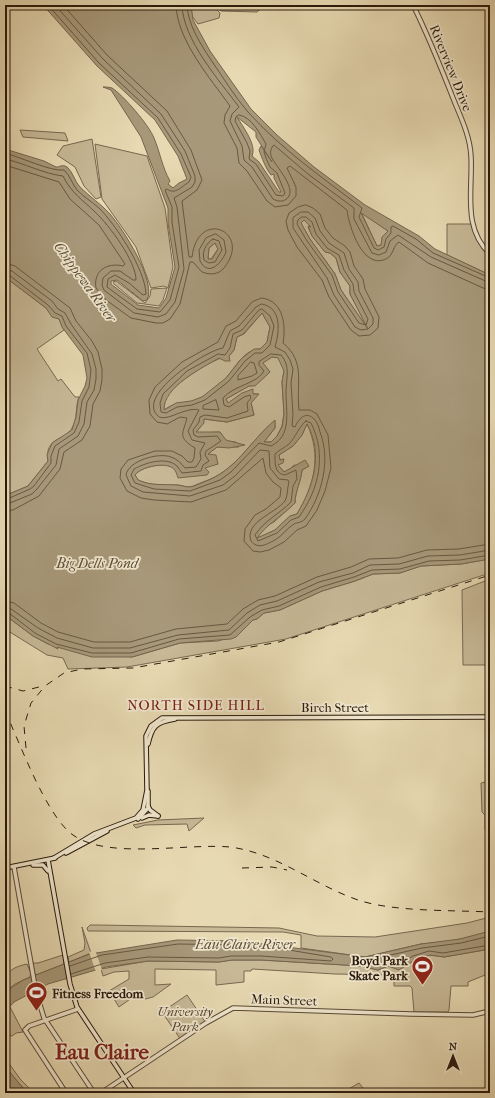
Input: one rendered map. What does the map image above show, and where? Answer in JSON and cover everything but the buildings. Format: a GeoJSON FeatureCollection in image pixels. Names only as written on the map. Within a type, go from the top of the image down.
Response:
{"type":"FeatureCollection","features":[{"type":"Feature","properties":{"kind":"street","name":"Riverview Drive"},"geometry":{"type":"LineString","coordinates":[[413,5],[438,59],[468,138],[471,156],[471,218],[477,236],[490,254]]}},
{"type":"Feature","properties":{"kind":"street","name":"Birch Street"},"geometry":{"type":"LineString","coordinates":[[147,790],[147,745],[154,725],[180,718],[490,717]]}},
{"type":"Feature","properties":{"kind":"street"},"geometry":{"type":"LineString","coordinates":[[5,868],[54,858],[101,834],[147,816],[158,816],[149,810],[147,790]]}},
{"type":"Feature","properties":{"kind":"street"},"geometry":{"type":"LineString","coordinates":[[54,858],[94,834],[136,818],[145,811],[147,790]]}},
{"type":"Feature","properties":{"kind":"street"},"geometry":{"type":"LineString","coordinates":[[137,820],[148,805]]}},
{"type":"Feature","properties":{"kind":"street"},"geometry":{"type":"LineString","coordinates":[[48,860],[69,981],[78,1009],[134,1093]]}},
{"type":"Feature","properties":{"kind":"street"},"geometry":{"type":"LineString","coordinates":[[26,864],[43,865],[50,875]]}},
{"type":"Feature","properties":{"kind":"street"},"geometry":{"type":"LineString","coordinates":[[14,867],[36,992],[46,1020],[94,1093]]}},
{"type":"Feature","properties":{"kind":"street","name":"Main Street"},"geometry":{"type":"LineString","coordinates":[[101,1093],[206,1023],[233,1008],[429,1015],[473,1015],[490,1011]]}},
{"type":"Feature","properties":{"kind":"street"},"geometry":{"type":"LineString","coordinates":[[66,1093],[25,1029],[78,1009]]}},
{"type":"Feature","properties":{"kind":"green space"},"geometry":{"type":"Polygon","coordinates":[[[191,5],[212,5],[220,13],[219,18],[198,24],[192,16],[191,5]]]}},
{"type":"Feature","properties":{"kind":"green space"},"geometry":{"type":"Polygon","coordinates":[[[215,5],[265,5],[257,12],[221,11],[215,5]]]}},
{"type":"Feature","properties":{"kind":"green space"},"geometry":{"type":"Polygon","coordinates":[[[20,130],[65,133],[68,141],[23,137],[20,130]]]}},
{"type":"Feature","properties":{"kind":"green space"},"geometry":{"type":"Polygon","coordinates":[[[92,139],[101,197],[96,199],[84,186],[75,167],[57,155],[63,146],[92,139]]]}},
{"type":"Feature","properties":{"kind":"green space"},"geometry":{"type":"Polygon","coordinates":[[[95,144],[147,156],[165,208],[173,267],[168,288],[164,286],[151,288],[136,247],[102,199],[95,144]]]}},
{"type":"Feature","properties":{"kind":"green space"},"geometry":{"type":"Polygon","coordinates":[[[361,212],[388,231],[381,245],[377,246],[361,212]]]}},
{"type":"Feature","properties":{"kind":"green space"},"geometry":{"type":"Polygon","coordinates":[[[304,220],[312,228],[308,227],[312,236],[325,252],[330,253],[336,258],[340,272],[350,286],[350,294],[370,332],[341,290],[335,274],[310,239],[300,222],[304,220]]]}},
{"type":"Feature","properties":{"kind":"green space"},"geometry":{"type":"Polygon","coordinates":[[[447,224],[471,224],[475,236],[490,258],[490,275],[447,255],[447,224]]]}},
{"type":"Feature","properties":{"kind":"green space"},"geometry":{"type":"Polygon","coordinates":[[[215,243],[218,249],[211,259],[208,259],[209,248],[215,243]]]}},
{"type":"Feature","properties":{"kind":"green space"},"geometry":{"type":"Polygon","coordinates":[[[5,277],[46,308],[54,317],[59,319],[64,330],[37,349],[58,381],[61,379],[75,397],[79,397],[74,424],[69,432],[52,443],[49,448],[48,461],[28,486],[9,494],[5,498],[5,277]]]}},
{"type":"Feature","properties":{"kind":"green space"},"geometry":{"type":"Polygon","coordinates":[[[116,281],[145,303],[150,296],[151,289],[167,288],[163,300],[159,306],[137,303],[114,284],[113,282],[116,281]]]}},
{"type":"Feature","properties":{"kind":"green space"},"geometry":{"type":"Polygon","coordinates":[[[262,313],[270,327],[267,342],[260,349],[249,352],[240,360],[215,389],[206,395],[193,401],[171,406],[164,410],[165,398],[172,389],[187,377],[213,361],[229,356],[234,350],[237,337],[244,334],[262,313]]]}},
{"type":"Feature","properties":{"kind":"green space"},"geometry":{"type":"Polygon","coordinates":[[[272,357],[278,357],[282,363],[284,371],[282,382],[284,414],[282,426],[277,436],[271,442],[264,442],[275,428],[275,421],[234,463],[215,477],[189,487],[152,484],[138,480],[135,475],[137,473],[145,468],[154,466],[166,465],[181,469],[218,464],[207,455],[217,447],[239,447],[236,442],[226,441],[220,432],[196,433],[204,419],[227,422],[254,415],[251,403],[258,394],[253,394],[228,404],[226,399],[249,386],[255,385],[270,372],[262,363],[272,357]]]}},
{"type":"Feature","properties":{"kind":"green space"},"geometry":{"type":"Polygon","coordinates":[[[307,424],[312,436],[315,459],[312,482],[308,493],[297,514],[290,516],[275,530],[256,539],[266,526],[274,522],[295,503],[302,470],[309,466],[294,465],[284,472],[278,465],[284,459],[280,460],[279,455],[293,446],[302,435],[307,424]]]}},
{"type":"Feature","properties":{"kind":"green space"},"geometry":{"type":"Polygon","coordinates":[[[490,559],[490,573],[286,639],[127,667],[68,669],[63,658],[47,655],[5,629],[5,615],[33,636],[48,644],[132,657],[180,643],[218,641],[239,634],[253,620],[257,619],[264,613],[280,610],[322,591],[373,574],[400,573],[421,566],[461,564],[490,559]]]}},
{"type":"Feature","properties":{"kind":"green space"},"geometry":{"type":"Polygon","coordinates":[[[490,579],[490,665],[463,665],[462,590],[490,579]]]}},
{"type":"Feature","properties":{"kind":"green space"},"geometry":{"type":"Polygon","coordinates":[[[490,781],[490,830],[485,830],[485,815],[482,812],[481,783],[490,781]]]}},
{"type":"Feature","properties":{"kind":"green space"},"geometry":{"type":"Polygon","coordinates":[[[204,818],[189,831],[187,824],[145,825],[136,828],[133,825],[158,820],[204,818]]]}},
{"type":"Feature","properties":{"kind":"green space"},"geometry":{"type":"Polygon","coordinates":[[[490,917],[490,931],[486,934],[445,942],[421,944],[365,957],[301,948],[301,935],[283,932],[88,931],[87,928],[90,925],[98,925],[279,928],[317,936],[375,937],[467,923],[490,917]]]}},
{"type":"Feature","properties":{"kind":"green space"},"geometry":{"type":"Polygon","coordinates":[[[82,927],[91,953],[69,962],[68,957],[84,950],[85,943],[82,927]]]}},
{"type":"Feature","properties":{"kind":"green space"},"geometry":{"type":"Polygon","coordinates":[[[490,949],[490,973],[468,982],[468,986],[451,986],[448,1012],[414,1012],[412,988],[410,986],[394,986],[394,975],[335,974],[252,969],[251,971],[244,971],[244,982],[216,985],[216,970],[155,969],[155,985],[171,984],[153,997],[145,999],[142,996],[133,997],[119,1007],[109,991],[129,979],[129,971],[114,972],[103,976],[101,969],[148,961],[219,962],[232,960],[261,960],[361,966],[378,970],[388,966],[399,969],[415,960],[430,955],[444,957],[490,949]]]}},
{"type":"Feature","properties":{"kind":"green space"},"geometry":{"type":"Polygon","coordinates":[[[63,955],[64,964],[36,975],[34,972],[31,972],[30,977],[15,984],[5,992],[7,976],[9,972],[16,967],[27,964],[30,971],[34,970],[33,963],[38,963],[63,955]]]}},
{"type":"Feature","properties":{"kind":"green space","name":"University Park"},"geometry":{"type":"Polygon","coordinates":[[[187,995],[206,1023],[181,1040],[162,1012],[187,995]]]}},
{"type":"Feature","properties":{"kind":"green space"},"geometry":{"type":"Polygon","coordinates":[[[10,1007],[23,1032],[16,1033],[12,1036],[7,1035],[5,1039],[5,1014],[10,1007]]]}},
{"type":"Feature","properties":{"kind":"green space"},"geometry":{"type":"Polygon","coordinates":[[[5,1058],[21,1080],[34,1093],[27,1093],[13,1077],[7,1068],[5,1058]]]}},
{"type":"Feature","properties":{"kind":"green space"},"geometry":{"type":"Polygon","coordinates":[[[359,1083],[367,1093],[342,1093],[359,1083]]]}},
{"type":"Feature","properties":{"kind":"water","name":"Big Dells Pond"},"geometry":{"type":"Polygon","coordinates":[[[43,5],[191,5],[193,20],[210,51],[251,109],[277,135],[314,167],[365,205],[419,236],[435,249],[490,275],[490,559],[461,564],[421,566],[400,573],[373,574],[322,591],[280,610],[264,613],[257,619],[253,620],[236,637],[231,639],[180,643],[132,657],[92,657],[57,647],[58,649],[33,636],[5,615],[5,498],[9,494],[28,486],[48,461],[47,455],[52,443],[72,430],[76,417],[78,400],[87,378],[83,355],[62,327],[59,319],[52,317],[46,308],[5,277],[5,149],[44,161],[56,167],[67,167],[80,187],[103,207],[116,221],[130,243],[143,269],[149,292],[147,300],[143,301],[117,280],[111,281],[111,284],[138,305],[159,308],[166,298],[175,267],[168,223],[168,208],[141,137],[111,90],[103,87],[112,88],[117,92],[147,126],[154,138],[170,181],[168,184],[173,188],[187,179],[178,156],[155,120],[97,66],[43,5]],[[237,117],[246,131],[253,147],[252,156],[259,162],[279,192],[281,192],[274,178],[274,174],[271,175],[267,169],[259,150],[261,146],[272,162],[256,137],[256,132],[237,117]],[[361,213],[377,246],[381,245],[382,237],[388,231],[361,213]],[[304,220],[301,223],[310,239],[335,274],[341,290],[368,329],[350,294],[350,286],[340,272],[336,258],[330,253],[325,252],[312,236],[308,226],[311,227],[304,220]],[[215,243],[209,248],[208,259],[212,259],[218,249],[215,243]],[[262,313],[243,334],[237,337],[234,350],[229,356],[230,361],[225,361],[219,358],[185,379],[176,386],[170,394],[165,402],[164,410],[176,403],[191,401],[202,397],[226,378],[242,358],[254,349],[260,349],[267,342],[270,327],[262,313]],[[272,357],[263,363],[270,372],[255,386],[249,386],[226,399],[228,403],[242,393],[253,389],[253,394],[259,394],[251,403],[254,415],[227,422],[204,419],[204,423],[196,432],[220,432],[226,440],[245,445],[229,448],[217,447],[208,454],[216,455],[218,464],[205,468],[209,472],[207,475],[178,478],[174,469],[165,465],[159,465],[147,467],[138,472],[135,475],[138,480],[152,484],[189,487],[195,486],[215,477],[234,463],[275,420],[275,428],[264,442],[271,442],[277,436],[282,427],[284,414],[282,382],[284,371],[278,358],[272,357]],[[307,424],[302,435],[293,446],[279,455],[280,460],[284,459],[283,463],[278,465],[284,472],[305,460],[309,466],[302,470],[295,503],[265,528],[257,538],[275,530],[290,516],[297,514],[308,493],[312,482],[316,459],[312,435],[307,424]]]}},
{"type":"Feature","properties":{"kind":"water","name":"Eau Claire River"},"geometry":{"type":"Polygon","coordinates":[[[490,931],[490,949],[444,957],[430,955],[415,960],[399,970],[388,966],[378,970],[361,966],[261,960],[232,960],[219,962],[148,961],[106,967],[48,984],[14,1002],[5,1012],[5,992],[23,980],[90,954],[177,940],[240,941],[365,957],[421,944],[460,939],[490,931]]]}},
{"type":"Feature","properties":{"kind":"water"},"geometry":{"type":"Polygon","coordinates":[[[5,1066],[27,1093],[5,1093],[5,1066]]]}},
{"type":"Feature","properties":{"kind":"pier"},"geometry":{"type":"Polygon","coordinates":[[[95,950],[102,970],[96,972],[89,952],[95,950]]]}},
{"type":"Feature","properties":{"kind":"railway"},"geometry":{"type":"LineString","coordinates":[[26,748],[24,726],[31,703],[45,686],[64,673],[82,669],[133,668],[279,642],[490,575]]}},
{"type":"Feature","properties":{"kind":"railway"},"geometry":{"type":"LineString","coordinates":[[5,686],[23,691],[43,686]]}},
{"type":"Feature","properties":{"kind":"railway"},"geometry":{"type":"LineString","coordinates":[[5,711],[34,778],[53,812],[63,826],[73,835],[88,843],[126,849],[212,846],[230,847],[247,850],[280,862],[342,894],[372,904],[405,909],[490,912]]}},
{"type":"Feature","properties":{"kind":"railway"},"geometry":{"type":"LineString","coordinates":[[242,868],[272,867],[287,870]]}},
{"type":"Feature","properties":{"kind":"place","name":"Boyd Park Skate Park"},"geometry":{"type":"Point","coordinates":[423,986]}},
{"type":"Feature","properties":{"kind":"place","name":"Fitness Freedom"},"geometry":{"type":"Point","coordinates":[37,1012]}},
{"type":"Feature","properties":{"kind":"district","name":"NORTH SIDE HILL"},"geometry":{"type":"Point","coordinates":[196,705]}},
{"type":"Feature","properties":{"kind":"district","name":"Eau Claire"},"geometry":{"type":"Point","coordinates":[102,1052]}},
{"type":"Feature","properties":{"kind":"water label","name":"Chippewa River"},"geometry":{"type":"Point","coordinates":[85,282]}}]}
